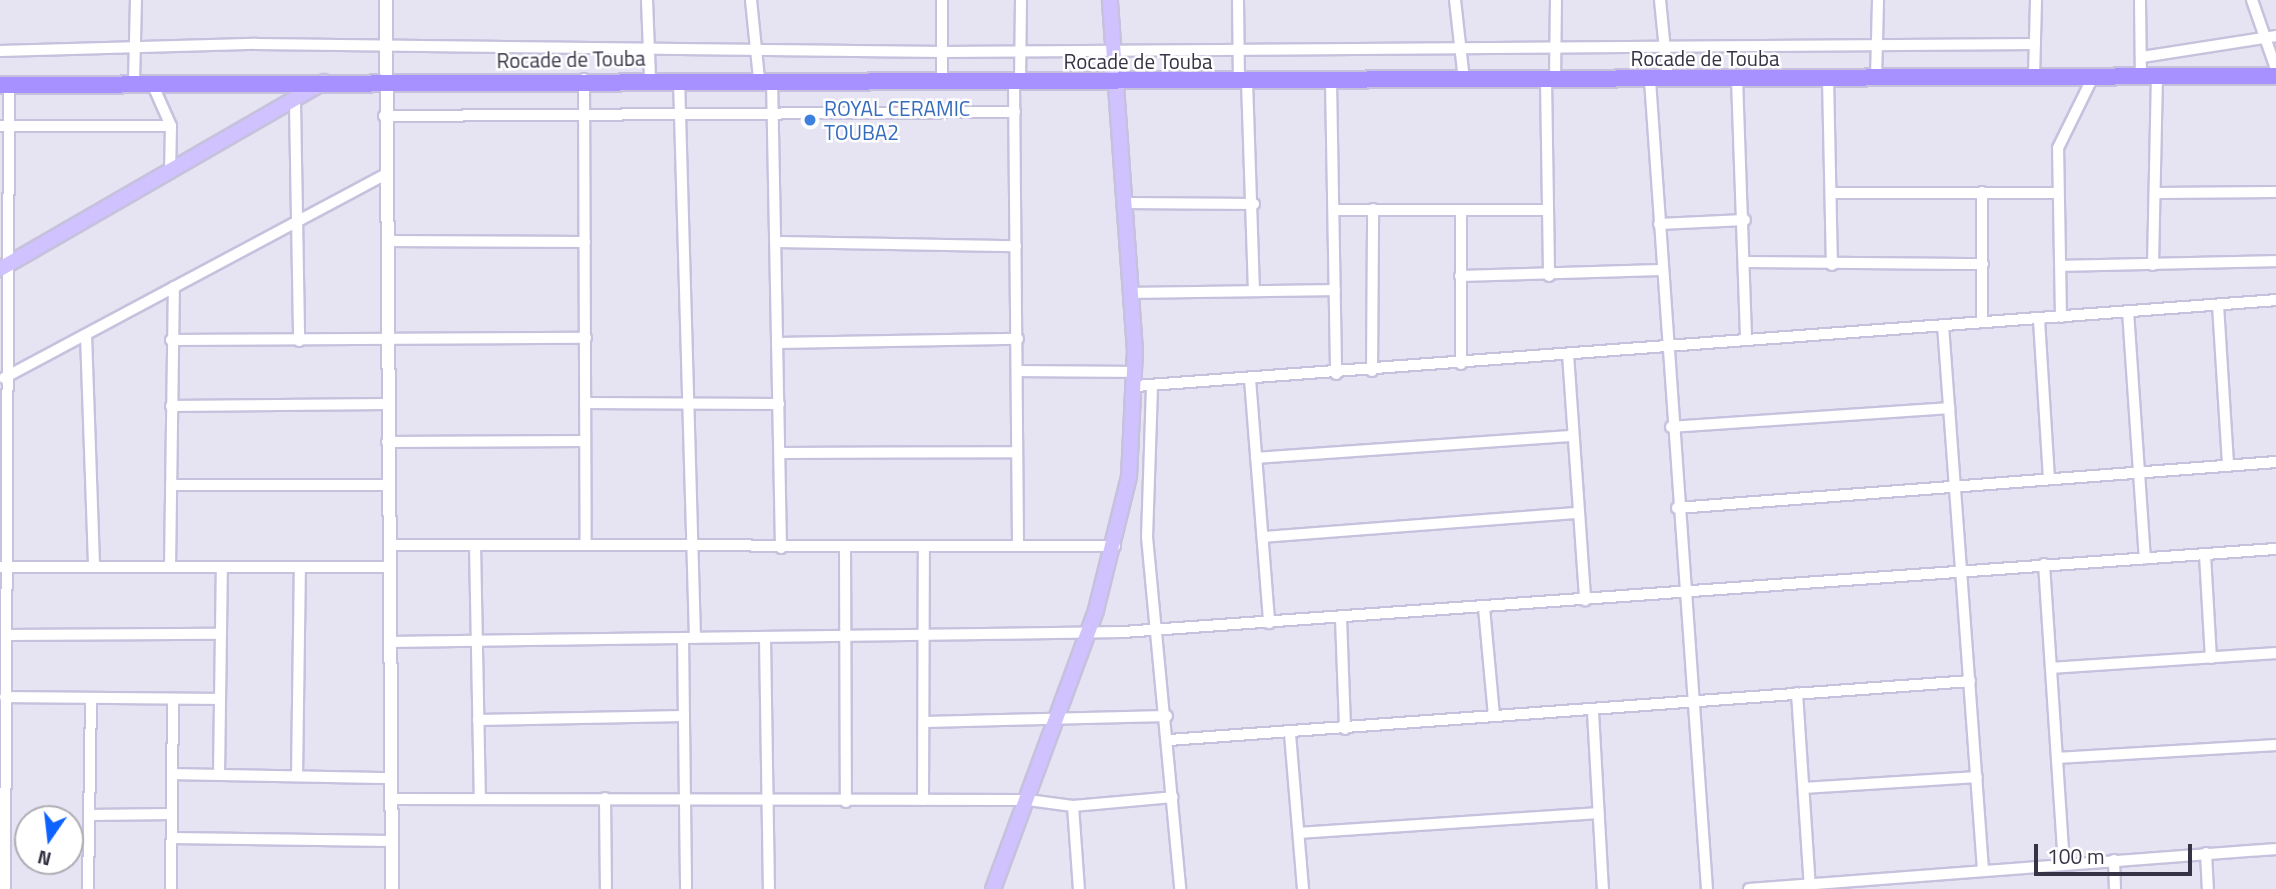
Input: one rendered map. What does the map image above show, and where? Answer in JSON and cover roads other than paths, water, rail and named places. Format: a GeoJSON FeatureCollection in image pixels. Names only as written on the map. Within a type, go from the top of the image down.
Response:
{"type":"FeatureCollection","features":[{"type":"Feature","properties":{"kind":"main road"},"geometry":{"type":"LineString","coordinates":[[993,889],[1088,632],[1115,545],[1129,477],[1136,379],[1110,0]]}},
{"type":"Feature","properties":{"kind":"main road","name":"Rocade de Touba"},"geometry":{"type":"LineString","coordinates":[[5,85],[151,80],[679,78],[1116,83],[2276,76]]}},
{"type":"Feature","properties":{"kind":"main road"},"geometry":{"type":"LineString","coordinates":[[3,267],[295,103],[326,81]]}},
{"type":"Feature","properties":{"kind":"street"},"geometry":{"type":"LineString","coordinates":[[134,81],[136,0]]}},
{"type":"Feature","properties":{"kind":"street"},"geometry":{"type":"LineString","coordinates":[[386,0],[383,176],[387,241],[392,889]]}},
{"type":"Feature","properties":{"kind":"street"},"geometry":{"type":"LineString","coordinates":[[647,0],[650,79]]}},
{"type":"Feature","properties":{"kind":"street"},"geometry":{"type":"LineString","coordinates":[[751,0],[755,47],[773,112],[781,548]]}},
{"type":"Feature","properties":{"kind":"street"},"geometry":{"type":"LineString","coordinates":[[942,0],[942,80]]}},
{"type":"Feature","properties":{"kind":"street"},"geometry":{"type":"LineString","coordinates":[[1018,546],[1015,112],[1017,82],[1024,49],[1021,0]]}},
{"type":"Feature","properties":{"kind":"street"},"geometry":{"type":"LineString","coordinates":[[1238,0],[1239,49],[1254,204],[1254,290]]}},
{"type":"Feature","properties":{"kind":"street"},"geometry":{"type":"LineString","coordinates":[[1455,0],[1464,80]]}},
{"type":"Feature","properties":{"kind":"street"},"geometry":{"type":"LineString","coordinates":[[1549,276],[1547,210],[1550,80],[1556,47],[1556,0]]}},
{"type":"Feature","properties":{"kind":"street"},"geometry":{"type":"LineString","coordinates":[[1660,0],[1660,48],[1668,80]]}},
{"type":"Feature","properties":{"kind":"street"},"geometry":{"type":"LineString","coordinates":[[1876,78],[1878,0]]}},
{"type":"Feature","properties":{"kind":"street"},"geometry":{"type":"LineString","coordinates":[[2034,77],[2036,0]]}},
{"type":"Feature","properties":{"kind":"street"},"geometry":{"type":"LineString","coordinates":[[2140,0],[2142,57],[2149,78],[2158,193],[2153,265]]}},
{"type":"Feature","properties":{"kind":"street"},"geometry":{"type":"LineString","coordinates":[[2252,0],[2262,36],[2276,69]]}},
{"type":"Feature","properties":{"kind":"street"},"geometry":{"type":"LineString","coordinates":[[2142,57],[2262,36],[2276,36]]}},
{"type":"Feature","properties":{"kind":"street"},"geometry":{"type":"LineString","coordinates":[[0,51],[386,45],[649,50],[755,47],[943,52],[1113,47],[1660,48],[2035,44]]}},
{"type":"Feature","properties":{"kind":"street"},"geometry":{"type":"LineString","coordinates":[[679,78],[691,404],[695,638]]}},
{"type":"Feature","properties":{"kind":"street"},"geometry":{"type":"LineString","coordinates":[[1828,78],[1834,193],[1832,265]]}},
{"type":"Feature","properties":{"kind":"street"},"geometry":{"type":"LineString","coordinates":[[584,79],[586,544]]}},
{"type":"Feature","properties":{"kind":"street"},"geometry":{"type":"LineString","coordinates":[[1737,79],[1747,262],[1746,340]]}},
{"type":"Feature","properties":{"kind":"street"},"geometry":{"type":"LineString","coordinates":[[2061,317],[2058,148],[2091,79]]}},
{"type":"Feature","properties":{"kind":"street"},"geometry":{"type":"LineString","coordinates":[[151,80],[171,126],[170,174]]}},
{"type":"Feature","properties":{"kind":"street"},"geometry":{"type":"LineString","coordinates":[[1650,80],[1665,346],[1707,889]]}},
{"type":"Feature","properties":{"kind":"street"},"geometry":{"type":"LineString","coordinates":[[1331,81],[1336,374]]}},
{"type":"Feature","properties":{"kind":"street"},"geometry":{"type":"LineString","coordinates":[[5,85],[3,379],[6,635],[2,777],[5,889]]}},
{"type":"Feature","properties":{"kind":"street"},"geometry":{"type":"LineString","coordinates":[[295,103],[299,341]]}},
{"type":"Feature","properties":{"kind":"street"},"geometry":{"type":"LineString","coordinates":[[384,116],[682,117],[773,112],[1015,112]]}},
{"type":"Feature","properties":{"kind":"street"},"geometry":{"type":"LineString","coordinates":[[6,126],[171,126]]}},
{"type":"Feature","properties":{"kind":"street"},"geometry":{"type":"LineString","coordinates":[[3,379],[383,176]]}},
{"type":"Feature","properties":{"kind":"street"},"geometry":{"type":"LineString","coordinates":[[2158,193],[2276,191]]}},
{"type":"Feature","properties":{"kind":"street"},"geometry":{"type":"LineString","coordinates":[[1982,192],[1982,322]]}},
{"type":"Feature","properties":{"kind":"street"},"geometry":{"type":"LineString","coordinates":[[1834,193],[2057,192]]}},
{"type":"Feature","properties":{"kind":"street"},"geometry":{"type":"LineString","coordinates":[[1125,203],[1254,204]]}},
{"type":"Feature","properties":{"kind":"street"},"geometry":{"type":"LineString","coordinates":[[1372,371],[1373,209]]}},
{"type":"Feature","properties":{"kind":"street"},"geometry":{"type":"LineString","coordinates":[[1335,210],[1547,210]]}},
{"type":"Feature","properties":{"kind":"street"},"geometry":{"type":"LineString","coordinates":[[1461,210],[1461,364]]}},
{"type":"Feature","properties":{"kind":"street"},"geometry":{"type":"LineString","coordinates":[[1659,224],[1745,220]]}},
{"type":"Feature","properties":{"kind":"street"},"geometry":{"type":"LineString","coordinates":[[387,241],[585,242]]}},
{"type":"Feature","properties":{"kind":"street"},"geometry":{"type":"LineString","coordinates":[[777,242],[1016,246]]}},
{"type":"Feature","properties":{"kind":"street"},"geometry":{"type":"LineString","coordinates":[[2061,266],[2276,261]]}},
{"type":"Feature","properties":{"kind":"street"},"geometry":{"type":"LineString","coordinates":[[1747,262],[1832,265],[1983,264]]}},
{"type":"Feature","properties":{"kind":"street"},"geometry":{"type":"LineString","coordinates":[[1460,276],[1549,276],[1661,270]]}},
{"type":"Feature","properties":{"kind":"street"},"geometry":{"type":"LineString","coordinates":[[170,567],[171,340],[174,288]]}},
{"type":"Feature","properties":{"kind":"street"},"geometry":{"type":"LineString","coordinates":[[1131,293],[1335,289]]}},
{"type":"Feature","properties":{"kind":"street"},"geometry":{"type":"LineString","coordinates":[[1018,371],[1136,379],[1152,387],[2276,300]]}},
{"type":"Feature","properties":{"kind":"street"},"geometry":{"type":"LineString","coordinates":[[2218,305],[2228,466]]}},
{"type":"Feature","properties":{"kind":"street"},"geometry":{"type":"LineString","coordinates":[[2128,311],[2145,558]]}},
{"type":"Feature","properties":{"kind":"street"},"geometry":{"type":"LineString","coordinates":[[2039,320],[2049,478]]}},
{"type":"Feature","properties":{"kind":"street"},"geometry":{"type":"LineString","coordinates":[[1942,325],[1958,486],[1983,870]]}},
{"type":"Feature","properties":{"kind":"street"},"geometry":{"type":"LineString","coordinates":[[86,335],[94,567]]}},
{"type":"Feature","properties":{"kind":"street"},"geometry":{"type":"LineString","coordinates":[[171,340],[586,338]]}},
{"type":"Feature","properties":{"kind":"street"},"geometry":{"type":"LineString","coordinates":[[777,343],[1018,339]]}},
{"type":"Feature","properties":{"kind":"street"},"geometry":{"type":"LineString","coordinates":[[1568,354],[1584,600]]}},
{"type":"Feature","properties":{"kind":"street"},"geometry":{"type":"LineString","coordinates":[[1250,379],[1269,622]]}},
{"type":"Feature","properties":{"kind":"street"},"geometry":{"type":"LineString","coordinates":[[1152,387],[1147,537],[1160,629],[1180,889]]}},
{"type":"Feature","properties":{"kind":"street"},"geometry":{"type":"LineString","coordinates":[[171,405],[387,404]]}},
{"type":"Feature","properties":{"kind":"street"},"geometry":{"type":"LineString","coordinates":[[585,404],[779,404]]}},
{"type":"Feature","properties":{"kind":"street"},"geometry":{"type":"LineString","coordinates":[[1671,427],[1950,408]]}},
{"type":"Feature","properties":{"kind":"street"},"geometry":{"type":"LineString","coordinates":[[1256,458],[1572,436]]}},
{"type":"Feature","properties":{"kind":"street"},"geometry":{"type":"LineString","coordinates":[[387,442],[584,441]]}},
{"type":"Feature","properties":{"kind":"street"},"geometry":{"type":"LineString","coordinates":[[781,453],[1017,452]]}},
{"type":"Feature","properties":{"kind":"street"},"geometry":{"type":"LineString","coordinates":[[1677,508],[2276,462]]}},
{"type":"Feature","properties":{"kind":"street"},"geometry":{"type":"LineString","coordinates":[[170,485],[387,485]]}},
{"type":"Feature","properties":{"kind":"street"},"geometry":{"type":"LineString","coordinates":[[1263,537],[1577,513]]}},
{"type":"Feature","properties":{"kind":"street"},"geometry":{"type":"LineString","coordinates":[[389,545],[586,544],[924,548],[1115,545]]}},
{"type":"Feature","properties":{"kind":"street"},"geometry":{"type":"LineString","coordinates":[[475,545],[480,798]]}},
{"type":"Feature","properties":{"kind":"street"},"geometry":{"type":"LineString","coordinates":[[845,547],[846,802]]}},
{"type":"Feature","properties":{"kind":"street"},"geometry":{"type":"LineString","coordinates":[[923,800],[924,548]]}},
{"type":"Feature","properties":{"kind":"street"},"geometry":{"type":"LineString","coordinates":[[389,642],[476,638],[923,637],[1160,629],[1684,594],[1963,569],[2276,549]]}},
{"type":"Feature","properties":{"kind":"street"},"geometry":{"type":"LineString","coordinates":[[2205,555],[2211,658]]}},
{"type":"Feature","properties":{"kind":"street"},"geometry":{"type":"LineString","coordinates":[[2044,564],[2064,864]]}},
{"type":"Feature","properties":{"kind":"street"},"geometry":{"type":"LineString","coordinates":[[4,567],[170,567],[222,570],[388,567]]}},
{"type":"Feature","properties":{"kind":"street"},"geometry":{"type":"LineString","coordinates":[[297,776],[300,569]]}},
{"type":"Feature","properties":{"kind":"street"},"geometry":{"type":"LineString","coordinates":[[219,774],[222,570]]}},
{"type":"Feature","properties":{"kind":"street"},"geometry":{"type":"LineString","coordinates":[[1484,608],[1494,716]]}},
{"type":"Feature","properties":{"kind":"street"},"geometry":{"type":"LineString","coordinates":[[1341,618],[1345,729]]}},
{"type":"Feature","properties":{"kind":"street"},"geometry":{"type":"LineString","coordinates":[[6,635],[220,634]]}},
{"type":"Feature","properties":{"kind":"street"},"geometry":{"type":"LineString","coordinates":[[683,638],[686,889]]}},
{"type":"Feature","properties":{"kind":"street"},"geometry":{"type":"LineString","coordinates":[[765,638],[769,889]]}},
{"type":"Feature","properties":{"kind":"street"},"geometry":{"type":"LineString","coordinates":[[2051,668],[2276,653]]}},
{"type":"Feature","properties":{"kind":"street"},"geometry":{"type":"LineString","coordinates":[[1169,740],[1290,734],[1494,716],[1593,712],[1693,701],[1970,681]]}},
{"type":"Feature","properties":{"kind":"street"},"geometry":{"type":"LineString","coordinates":[[1797,693],[1810,886]]}},
{"type":"Feature","properties":{"kind":"street"},"geometry":{"type":"LineString","coordinates":[[5,697],[91,700],[219,699]]}},
{"type":"Feature","properties":{"kind":"street"},"geometry":{"type":"LineString","coordinates":[[171,889],[173,699]]}},
{"type":"Feature","properties":{"kind":"street"},"geometry":{"type":"LineString","coordinates":[[88,889],[91,700]]}},
{"type":"Feature","properties":{"kind":"street"},"geometry":{"type":"LineString","coordinates":[[1593,712],[1603,889]]}},
{"type":"Feature","properties":{"kind":"street"},"geometry":{"type":"LineString","coordinates":[[478,720],[684,716]]}},
{"type":"Feature","properties":{"kind":"street"},"geometry":{"type":"LineString","coordinates":[[925,722],[1167,716]]}},
{"type":"Feature","properties":{"kind":"street"},"geometry":{"type":"LineString","coordinates":[[1290,734],[1303,889]]}},
{"type":"Feature","properties":{"kind":"street"},"geometry":{"type":"LineString","coordinates":[[2057,758],[2276,745]]}},
{"type":"Feature","properties":{"kind":"street"},"geometry":{"type":"LineString","coordinates":[[173,774],[390,778]]}},
{"type":"Feature","properties":{"kind":"street"},"geometry":{"type":"LineString","coordinates":[[1804,788],[1977,777]]}},
{"type":"Feature","properties":{"kind":"street"},"geometry":{"type":"LineString","coordinates":[[391,799],[605,798],[769,802],[1028,800],[1073,806],[1173,797]]}},
{"type":"Feature","properties":{"kind":"street"},"geometry":{"type":"LineString","coordinates":[[605,798],[606,889]]}},
{"type":"Feature","properties":{"kind":"street"},"geometry":{"type":"LineString","coordinates":[[1073,806],[1079,889]]}},
{"type":"Feature","properties":{"kind":"street"},"geometry":{"type":"LineString","coordinates":[[1299,833],[1598,813]]}},
{"type":"Feature","properties":{"kind":"street"},"geometry":{"type":"LineString","coordinates":[[90,815],[172,814]]}},
{"type":"Feature","properties":{"kind":"street"},"geometry":{"type":"LineString","coordinates":[[172,838],[390,841]]}},
{"type":"Feature","properties":{"kind":"street"},"geometry":{"type":"LineString","coordinates":[[1749,889],[1883,884],[1983,870],[2276,849]]}},
{"type":"Feature","properties":{"kind":"street"},"geometry":{"type":"LineString","coordinates":[[2206,853],[2208,889]]}},
{"type":"Feature","properties":{"kind":"street"},"geometry":{"type":"LineString","coordinates":[[2114,860],[2115,889]]}},
{"type":"Feature","properties":{"kind":"place","name":"ROYAL CERAMIC TOUBA2"},"geometry":{"type":"Point","coordinates":[810,120]}}]}
